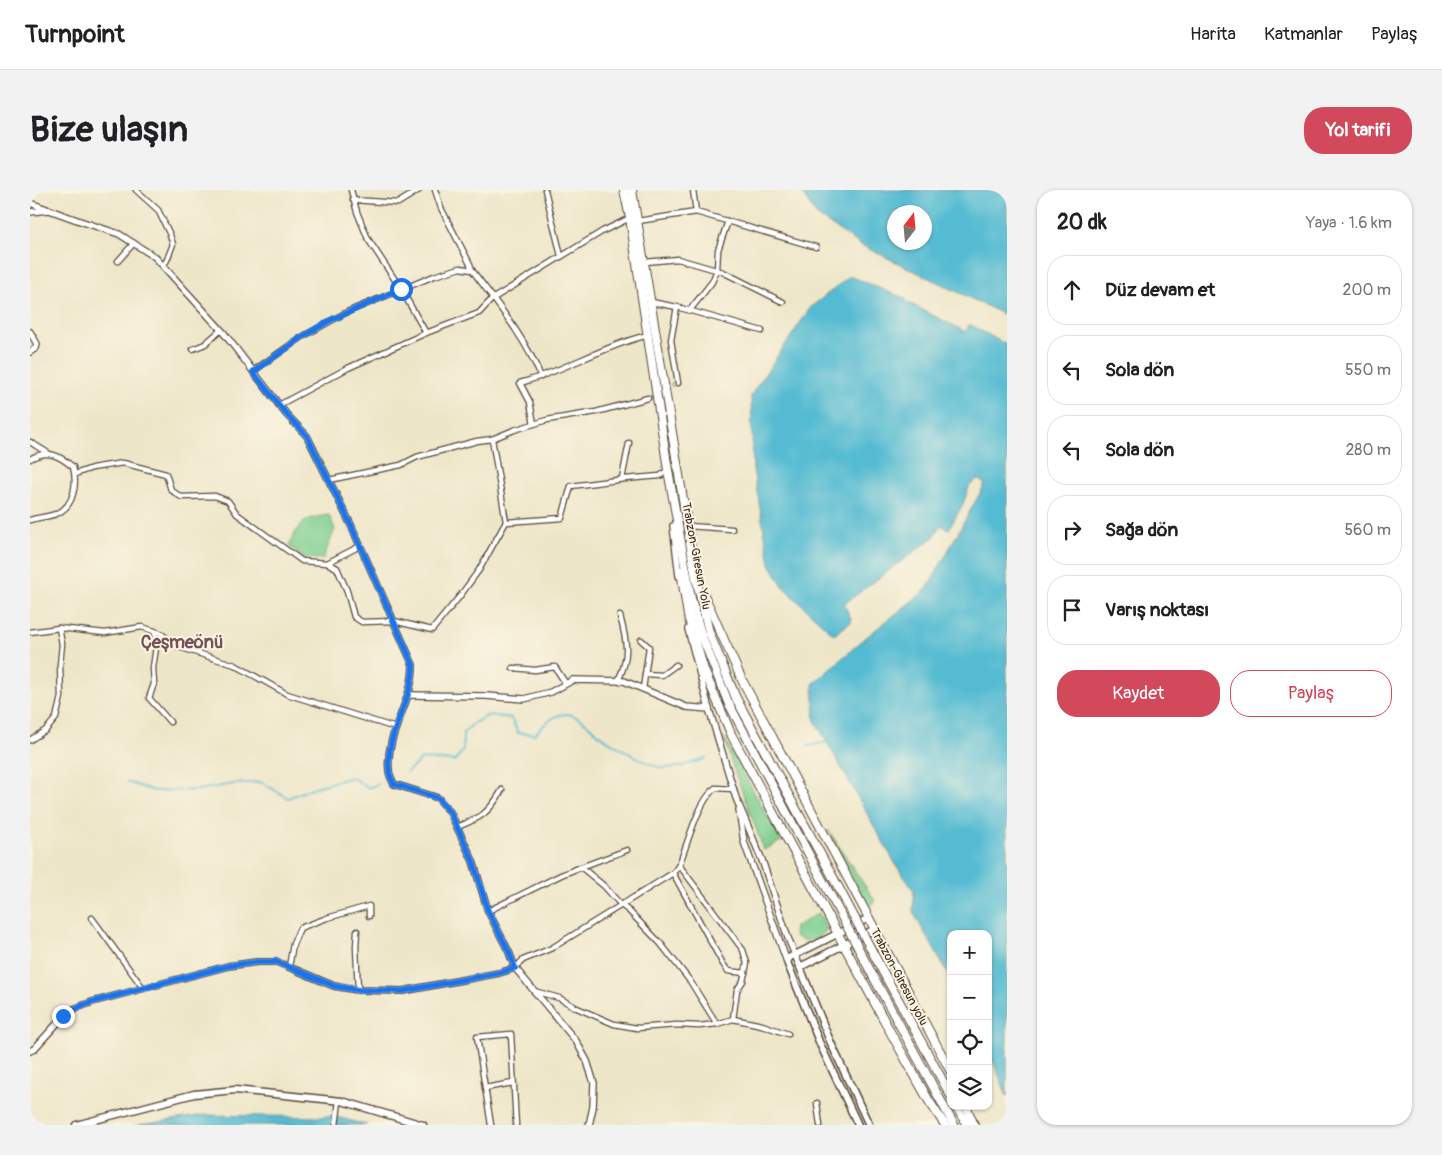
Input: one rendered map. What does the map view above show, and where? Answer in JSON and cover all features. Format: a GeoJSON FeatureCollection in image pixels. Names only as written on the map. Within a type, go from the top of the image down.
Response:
{"type":"FeatureCollection","features":[{"type":"Feature","properties":{"kind":"highway","name":"Trabzon-Giresun Yolu"},"geometry":{"type":"LineString","coordinates":[[624,190],[645,262],[696,578],[709,632],[736,698],[842,894]]}},
{"type":"Feature","properties":{"kind":"highway","name":"Trabzon-Giresun Yolu"},"geometry":{"type":"LineString","coordinates":[[632,190],[648,335],[668,470],[691,598],[700,634],[728,702],[954,1125]]}},
{"type":"Feature","properties":{"kind":"highway"},"geometry":{"type":"LineString","coordinates":[[668,470],[673,526],[688,616],[704,670],[720,711],[844,946],[929,1101],[945,1125]]}},
{"type":"Feature","properties":{"kind":"highway"},"geometry":{"type":"LineString","coordinates":[[696,578],[742,680],[947,1065]]}},
{"type":"Feature","properties":{"kind":"highway","name":"Trabzon-Giresun yolu"},"geometry":{"type":"LineString","coordinates":[[842,894],[947,1089]]}},
{"type":"Feature","properties":{"kind":"highway"},"geometry":{"type":"LineString","coordinates":[[958,1110],[967,1125]]}},
{"type":"Feature","properties":{"kind":"highway"},"geometry":{"type":"LineString","coordinates":[[968,1110],[974,1125]]}},
{"type":"Feature","properties":{"kind":"main road"},"geometry":{"type":"LineString","coordinates":[[857,1123],[820,1044],[787,962],[790,957],[869,918]]}},
{"type":"Feature","properties":{"kind":"main road"},"geometry":{"type":"LineString","coordinates":[[869,1125],[830,1040],[800,967],[875,930]]}},
{"type":"Feature","properties":{"kind":"main road"},"geometry":{"type":"LineString","coordinates":[[76,1125],[194,1094],[235,1090],[339,1101],[423,1125]]}},
{"type":"Feature","properties":{"kind":"street"},"geometry":{"type":"LineString","coordinates":[[136,190],[158,210],[170,235],[173,244],[163,266]]}},
{"type":"Feature","properties":{"kind":"street"},"geometry":{"type":"LineString","coordinates":[[351,190],[357,212],[368,239],[401,289],[426,333]]}},
{"type":"Feature","properties":{"kind":"street"},"geometry":{"type":"LineString","coordinates":[[353,200],[398,202],[419,190]]}},
{"type":"Feature","properties":{"kind":"street"},"geometry":{"type":"LineString","coordinates":[[435,190],[441,208],[472,270],[516,329],[535,361],[541,377]]}},
{"type":"Feature","properties":{"kind":"street"},"geometry":{"type":"LineString","coordinates":[[545,190],[561,256]]}},
{"type":"Feature","properties":{"kind":"street"},"geometry":{"type":"LineString","coordinates":[[693,190],[696,212]]}},
{"type":"Feature","properties":{"kind":"street"},"geometry":{"type":"LineString","coordinates":[[30,203],[119,234],[156,258],[221,330],[279,405],[307,436],[360,546],[413,665],[413,678],[409,695],[389,750],[388,771],[394,784],[438,798],[450,812],[473,861],[488,911],[515,968],[576,1042],[587,1061],[594,1083],[593,1107],[589,1125]]}},
{"type":"Feature","properties":{"kind":"street"},"geometry":{"type":"LineString","coordinates":[[30,212],[52,210]]}},
{"type":"Feature","properties":{"kind":"street"},"geometry":{"type":"LineString","coordinates":[[279,405],[348,368],[426,333],[479,312],[492,299],[561,256],[604,231],[634,220],[696,212],[816,247]]}},
{"type":"Feature","properties":{"kind":"street"},"geometry":{"type":"LineString","coordinates":[[690,310],[712,282],[716,270],[718,250],[728,221]]}},
{"type":"Feature","properties":{"kind":"street"},"geometry":{"type":"LineString","coordinates":[[118,262],[134,243]]}},
{"type":"Feature","properties":{"kind":"street"},"geometry":{"type":"LineString","coordinates":[[645,262],[678,259],[716,270],[783,302]]}},
{"type":"Feature","properties":{"kind":"street"},"geometry":{"type":"LineString","coordinates":[[253,372],[302,337],[331,320],[434,276],[460,268],[472,270]]}},
{"type":"Feature","properties":{"kind":"street"},"geometry":{"type":"LineString","coordinates":[[651,302],[690,310],[762,332]]}},
{"type":"Feature","properties":{"kind":"street"},"geometry":{"type":"LineString","coordinates":[[677,307],[671,340],[678,383]]}},
{"type":"Feature","properties":{"kind":"street"},"geometry":{"type":"LineString","coordinates":[[193,349],[205,344],[221,330]]}},
{"type":"Feature","properties":{"kind":"street"},"geometry":{"type":"LineString","coordinates":[[30,332],[37,344],[36,348],[30,352]]}},
{"type":"Feature","properties":{"kind":"street"},"geometry":{"type":"LineString","coordinates":[[534,424],[530,402],[520,383],[541,377],[615,346],[648,335]]}},
{"type":"Feature","properties":{"kind":"street"},"geometry":{"type":"LineString","coordinates":[[329,480],[401,465],[417,456],[477,440],[492,439],[534,424],[596,412],[648,398]]}},
{"type":"Feature","properties":{"kind":"street"},"geometry":{"type":"LineString","coordinates":[[75,474],[92,468],[123,463],[166,474],[171,490],[181,497],[215,496],[228,501],[237,514],[302,561],[327,563],[337,568],[347,591],[354,617],[362,622],[394,620],[432,630],[479,570],[506,522],[492,439]]}},
{"type":"Feature","properties":{"kind":"street"},"geometry":{"type":"LineString","coordinates":[[30,442],[48,453]]}},
{"type":"Feature","properties":{"kind":"street"},"geometry":{"type":"LineString","coordinates":[[622,479],[629,443]]}},
{"type":"Feature","properties":{"kind":"street"},"geometry":{"type":"LineString","coordinates":[[30,458],[48,453],[56,454],[73,467],[76,484],[72,498],[59,513],[30,520]]}},
{"type":"Feature","properties":{"kind":"street"},"geometry":{"type":"LineString","coordinates":[[506,522],[562,518],[571,486],[660,476],[668,470]]}},
{"type":"Feature","properties":{"kind":"street"},"geometry":{"type":"LineString","coordinates":[[673,526],[684,613],[701,682],[734,790],[744,842],[787,962]]}},
{"type":"Feature","properties":{"kind":"street"},"geometry":{"type":"LineString","coordinates":[[688,526],[732,529]]}},
{"type":"Feature","properties":{"kind":"street"},"geometry":{"type":"LineString","coordinates":[[327,563],[360,546]]}},
{"type":"Feature","properties":{"kind":"street"},"geometry":{"type":"LineString","coordinates":[[618,681],[623,670],[627,642],[620,616]]}},
{"type":"Feature","properties":{"kind":"street"},"geometry":{"type":"LineString","coordinates":[[30,632],[59,628],[105,633],[142,627],[160,633],[180,648],[235,665],[287,694],[396,728]]}},
{"type":"Feature","properties":{"kind":"street"},"geometry":{"type":"LineString","coordinates":[[30,740],[46,730],[56,718],[61,696],[60,665],[62,644],[59,628]]}},
{"type":"Feature","properties":{"kind":"street"},"geometry":{"type":"LineString","coordinates":[[154,631],[157,640],[153,668],[154,684],[150,698],[170,722]]}},
{"type":"Feature","properties":{"kind":"street"},"geometry":{"type":"LineString","coordinates":[[641,640],[649,647],[643,690]]}},
{"type":"Feature","properties":{"kind":"street"},"geometry":{"type":"LineString","coordinates":[[645,674],[662,675],[676,665]]}},
{"type":"Feature","properties":{"kind":"street"},"geometry":{"type":"LineString","coordinates":[[513,668],[535,670],[555,667],[566,684]]}},
{"type":"Feature","properties":{"kind":"street"},"geometry":{"type":"LineString","coordinates":[[409,695],[486,696],[524,699],[551,692],[573,680],[624,681],[686,707],[709,709]]}},
{"type":"Feature","properties":{"kind":"street"},"geometry":{"type":"LineString","coordinates":[[30,1051],[34,1049],[63,1016],[74,1009],[143,988],[228,966],[257,962],[277,962],[334,986],[358,990],[403,991],[499,973],[515,968],[523,960],[552,948],[673,873],[679,865],[701,807],[709,794],[715,788],[734,790]]}},
{"type":"Feature","properties":{"kind":"street"},"geometry":{"type":"LineString","coordinates":[[457,827],[486,813],[494,805],[502,790]]}},
{"type":"Feature","properties":{"kind":"street"},"geometry":{"type":"LineString","coordinates":[[736,798],[762,860],[800,967]]}},
{"type":"Feature","properties":{"kind":"street"},"geometry":{"type":"LineString","coordinates":[[488,911],[561,875],[627,850]]}},
{"type":"Feature","properties":{"kind":"street"},"geometry":{"type":"LineString","coordinates":[[679,865],[743,950],[747,963],[743,981],[737,990],[733,1018]]}},
{"type":"Feature","properties":{"kind":"street"},"geometry":{"type":"LineString","coordinates":[[581,867],[604,886],[629,911],[674,961],[717,1024]]}},
{"type":"Feature","properties":{"kind":"street"},"geometry":{"type":"LineString","coordinates":[[673,873],[728,971],[745,972]]}},
{"type":"Feature","properties":{"kind":"street"},"geometry":{"type":"LineString","coordinates":[[289,967],[293,944],[300,928],[369,906],[369,916]]}},
{"type":"Feature","properties":{"kind":"street"},"geometry":{"type":"LineString","coordinates":[[92,918],[143,988]]}},
{"type":"Feature","properties":{"kind":"street"},"geometry":{"type":"LineString","coordinates":[[357,931],[358,990]]}},
{"type":"Feature","properties":{"kind":"street"},"geometry":{"type":"LineString","coordinates":[[534,991],[559,998],[614,1024],[637,1028],[677,1024],[699,1026],[717,1024],[733,1018],[788,1034]]}},
{"type":"Feature","properties":{"kind":"street"},"geometry":{"type":"LineString","coordinates":[[491,1125],[477,1037],[511,1034],[516,1125]]}},
{"type":"Feature","properties":{"kind":"street"},"geometry":{"type":"LineString","coordinates":[[485,1088],[513,1083]]}},
{"type":"Feature","properties":{"kind":"street"},"geometry":{"type":"LineString","coordinates":[[336,1125],[339,1101]]}},
{"type":"Feature","properties":{"kind":"street"},"geometry":{"type":"LineString","coordinates":[[816,1103],[820,1125]]}},
{"type":"Feature","properties":{"kind":"green space"},"geometry":{"type":"Polygon","coordinates":[[[329,515],[335,529],[323,559],[303,558],[289,546],[299,526],[308,520],[329,515]]]}},
{"type":"Feature","properties":{"kind":"green space"},"geometry":{"type":"Polygon","coordinates":[[[724,737],[781,841],[764,850],[733,767],[724,737]]]}},
{"type":"Feature","properties":{"kind":"green space"},"geometry":{"type":"Polygon","coordinates":[[[828,830],[875,901],[868,907],[828,830]]]}},
{"type":"Feature","properties":{"kind":"green space"},"geometry":{"type":"Polygon","coordinates":[[[819,913],[827,929],[824,933],[812,940],[802,940],[794,935],[795,927],[819,913]]]}},
{"type":"Feature","properties":{"kind":"water"},"geometry":{"type":"Polygon","coordinates":[[[800,190],[1007,190],[1007,316],[861,245],[816,215],[800,190]]]}},
{"type":"Feature","properties":{"kind":"water"},"geometry":{"type":"Polygon","coordinates":[[[850,276],[906,299],[905,301],[966,332],[969,324],[1007,345],[1007,1096],[992,1059],[992,930],[947,930],[947,972],[913,912],[914,891],[896,865],[815,721],[813,684],[864,639],[927,589],[985,484],[977,479],[969,487],[963,504],[949,529],[940,525],[934,537],[844,604],[852,621],[834,635],[785,589],[770,564],[753,469],[751,395],[811,307],[850,276]]]}},
{"type":"Feature","properties":{"kind":"water"},"geometry":{"type":"Polygon","coordinates":[[[204,1115],[333,1116],[367,1125],[139,1125],[204,1115]]]}},
{"type":"Feature","properties":{"kind":"waterway"},"geometry":{"type":"LineString","coordinates":[[407,772],[422,759],[455,761],[463,750],[463,733],[474,723],[489,715],[511,718],[518,733],[535,734],[553,718],[566,714],[571,715],[581,719],[601,736],[622,749],[649,764],[662,768],[685,766],[706,758]]}},
{"type":"Feature","properties":{"kind":"waterway"},"geometry":{"type":"LineString","coordinates":[[808,746],[827,742]]}},
{"type":"Feature","properties":{"kind":"waterway"},"geometry":{"type":"LineString","coordinates":[[127,782],[154,791],[198,790],[261,782],[288,798],[315,787],[352,777],[368,788],[378,784]]}},
{"type":"Feature","properties":{"kind":"tunnel"},"geometry":{"type":"LineString","coordinates":[[648,398],[678,383]]}},
{"type":"Feature","properties":{"kind":"district","name":"Çeşmeönü"},"geometry":{"type":"Point","coordinates":[182,642]}},
{"type":"Feature","properties":{"kind":"route"},"geometry":{"type":"LineString","coordinates":[[63,1016],[74,1009],[92,1002],[228,966],[257,962],[277,962],[334,986],[358,990],[403,991],[499,973],[515,968],[488,911],[473,861],[450,812],[438,798],[394,784],[388,771],[389,750],[409,695],[413,678],[413,665],[351,525],[307,436],[286,414],[253,372],[302,337],[331,320],[401,289]]}}]}
